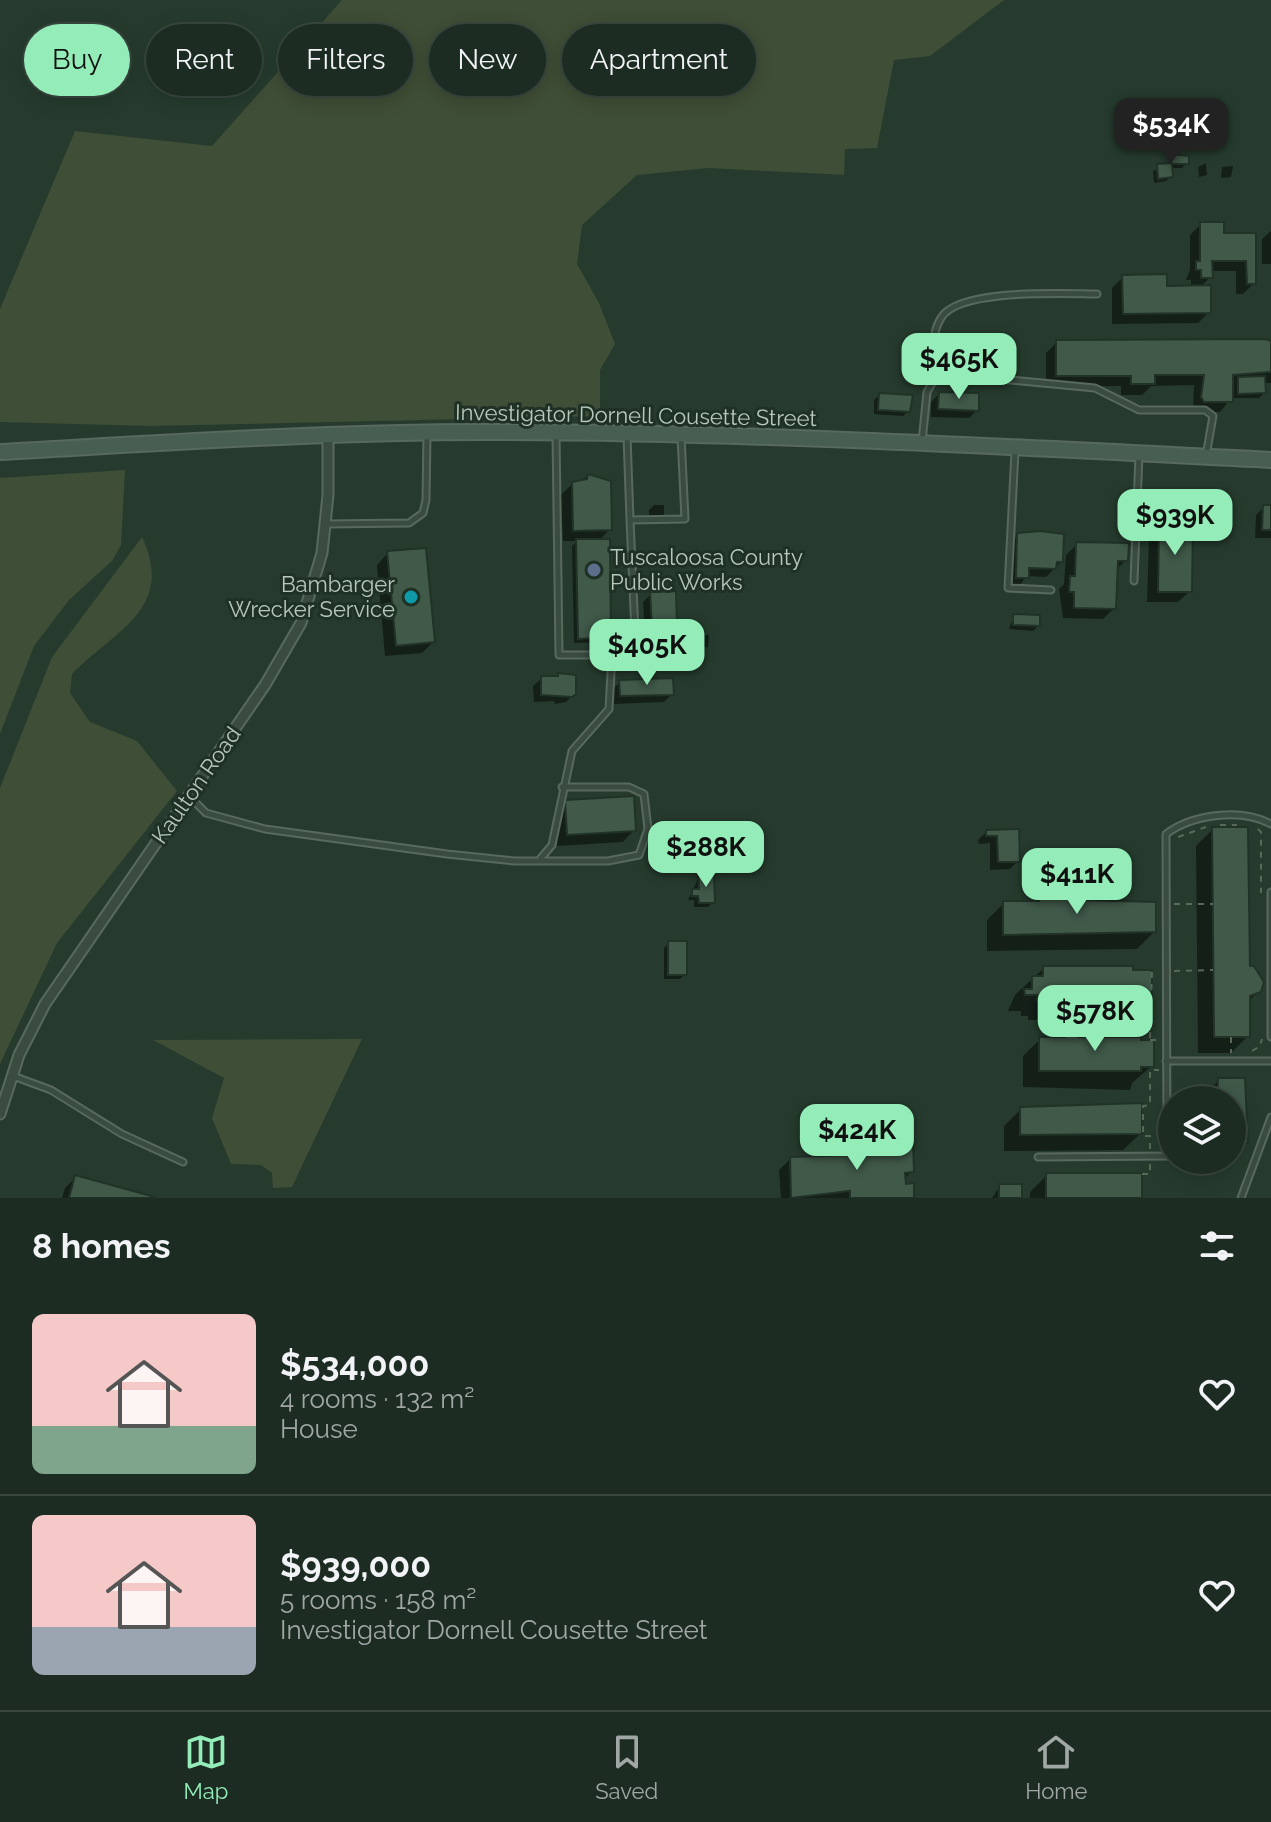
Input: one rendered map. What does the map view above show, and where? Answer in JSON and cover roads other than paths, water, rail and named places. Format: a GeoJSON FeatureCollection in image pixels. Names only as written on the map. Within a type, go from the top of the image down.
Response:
{"type":"FeatureCollection","features":[{"type":"Feature","properties":{"kind":"main road","name":"Investigator Dornell Cousette Street"},"geometry":{"type":"LineString","coordinates":[[0,452],[328,435],[556,433],[1271,460]]}},
{"type":"Feature","properties":{"kind":"street","name":"Kaulton Road"},"geometry":{"type":"LineString","coordinates":[[0,1114],[12,1076],[45,1004],[265,685],[301,623],[316,581],[326,524],[328,435]]}},
{"type":"Feature","properties":{"kind":"lane"},"geometry":{"type":"LineString","coordinates":[[921,445],[927,392],[934,380],[935,335],[940,319],[949,308],[964,301],[1036,294],[1097,294]]}},
{"type":"Feature","properties":{"kind":"lane"},"geometry":{"type":"LineString","coordinates":[[934,380],[948,374],[979,375],[1095,388],[1139,410],[1205,410],[1213,416],[1206,457]]}},
{"type":"Feature","properties":{"kind":"lane"},"geometry":{"type":"LineString","coordinates":[[326,524],[409,523],[423,513],[427,433]]}},
{"type":"Feature","properties":{"kind":"lane"},"geometry":{"type":"LineString","coordinates":[[556,433],[559,655],[636,655],[627,435]]}},
{"type":"Feature","properties":{"kind":"lane"},"geometry":{"type":"LineString","coordinates":[[630,520],[685,519],[681,436]]}},
{"type":"Feature","properties":{"kind":"lane"},"geometry":{"type":"LineString","coordinates":[[1016,450],[1008,588],[1051,590]]}},
{"type":"Feature","properties":{"kind":"lane"},"geometry":{"type":"LineString","coordinates":[[1134,581],[1139,455]]}},
{"type":"Feature","properties":{"kind":"lane"},"geometry":{"type":"LineString","coordinates":[[541,858],[552,845],[572,751],[609,709],[612,655]]}},
{"type":"Feature","properties":{"kind":"lane"},"geometry":{"type":"LineString","coordinates":[[189,796],[206,813],[265,829],[461,856],[514,861],[541,858],[608,861],[639,855],[648,829],[644,794],[629,787],[562,787]]}},
{"type":"Feature","properties":{"kind":"lane"},"geometry":{"type":"LineString","coordinates":[[1167,1086],[1165,838],[1169,831],[1226,815],[1248,816],[1271,824]]}},
{"type":"Feature","properties":{"kind":"lane"},"geometry":{"type":"LineString","coordinates":[[1271,892],[1271,1037]]}},
{"type":"Feature","properties":{"kind":"lane"},"geometry":{"type":"LineString","coordinates":[[1166,1061],[1271,1061]]}},
{"type":"Feature","properties":{"kind":"lane"},"geometry":{"type":"LineString","coordinates":[[12,1076],[51,1090],[122,1134],[183,1162]]}},
{"type":"Feature","properties":{"kind":"lane"},"geometry":{"type":"LineString","coordinates":[[1241,1198],[1271,1117]]}},
{"type":"Feature","properties":{"kind":"lane"},"geometry":{"type":"LineString","coordinates":[[1038,1157],[1158,1156]]}},
{"type":"Feature","properties":{"kind":"place","name":"Tuscaloosa County Public Works"},"geometry":{"type":"Point","coordinates":[594,570]}},
{"type":"Feature","properties":{"kind":"place","name":"Bambarger Wrecker Service"},"geometry":{"type":"Point","coordinates":[411,597]}}]}
